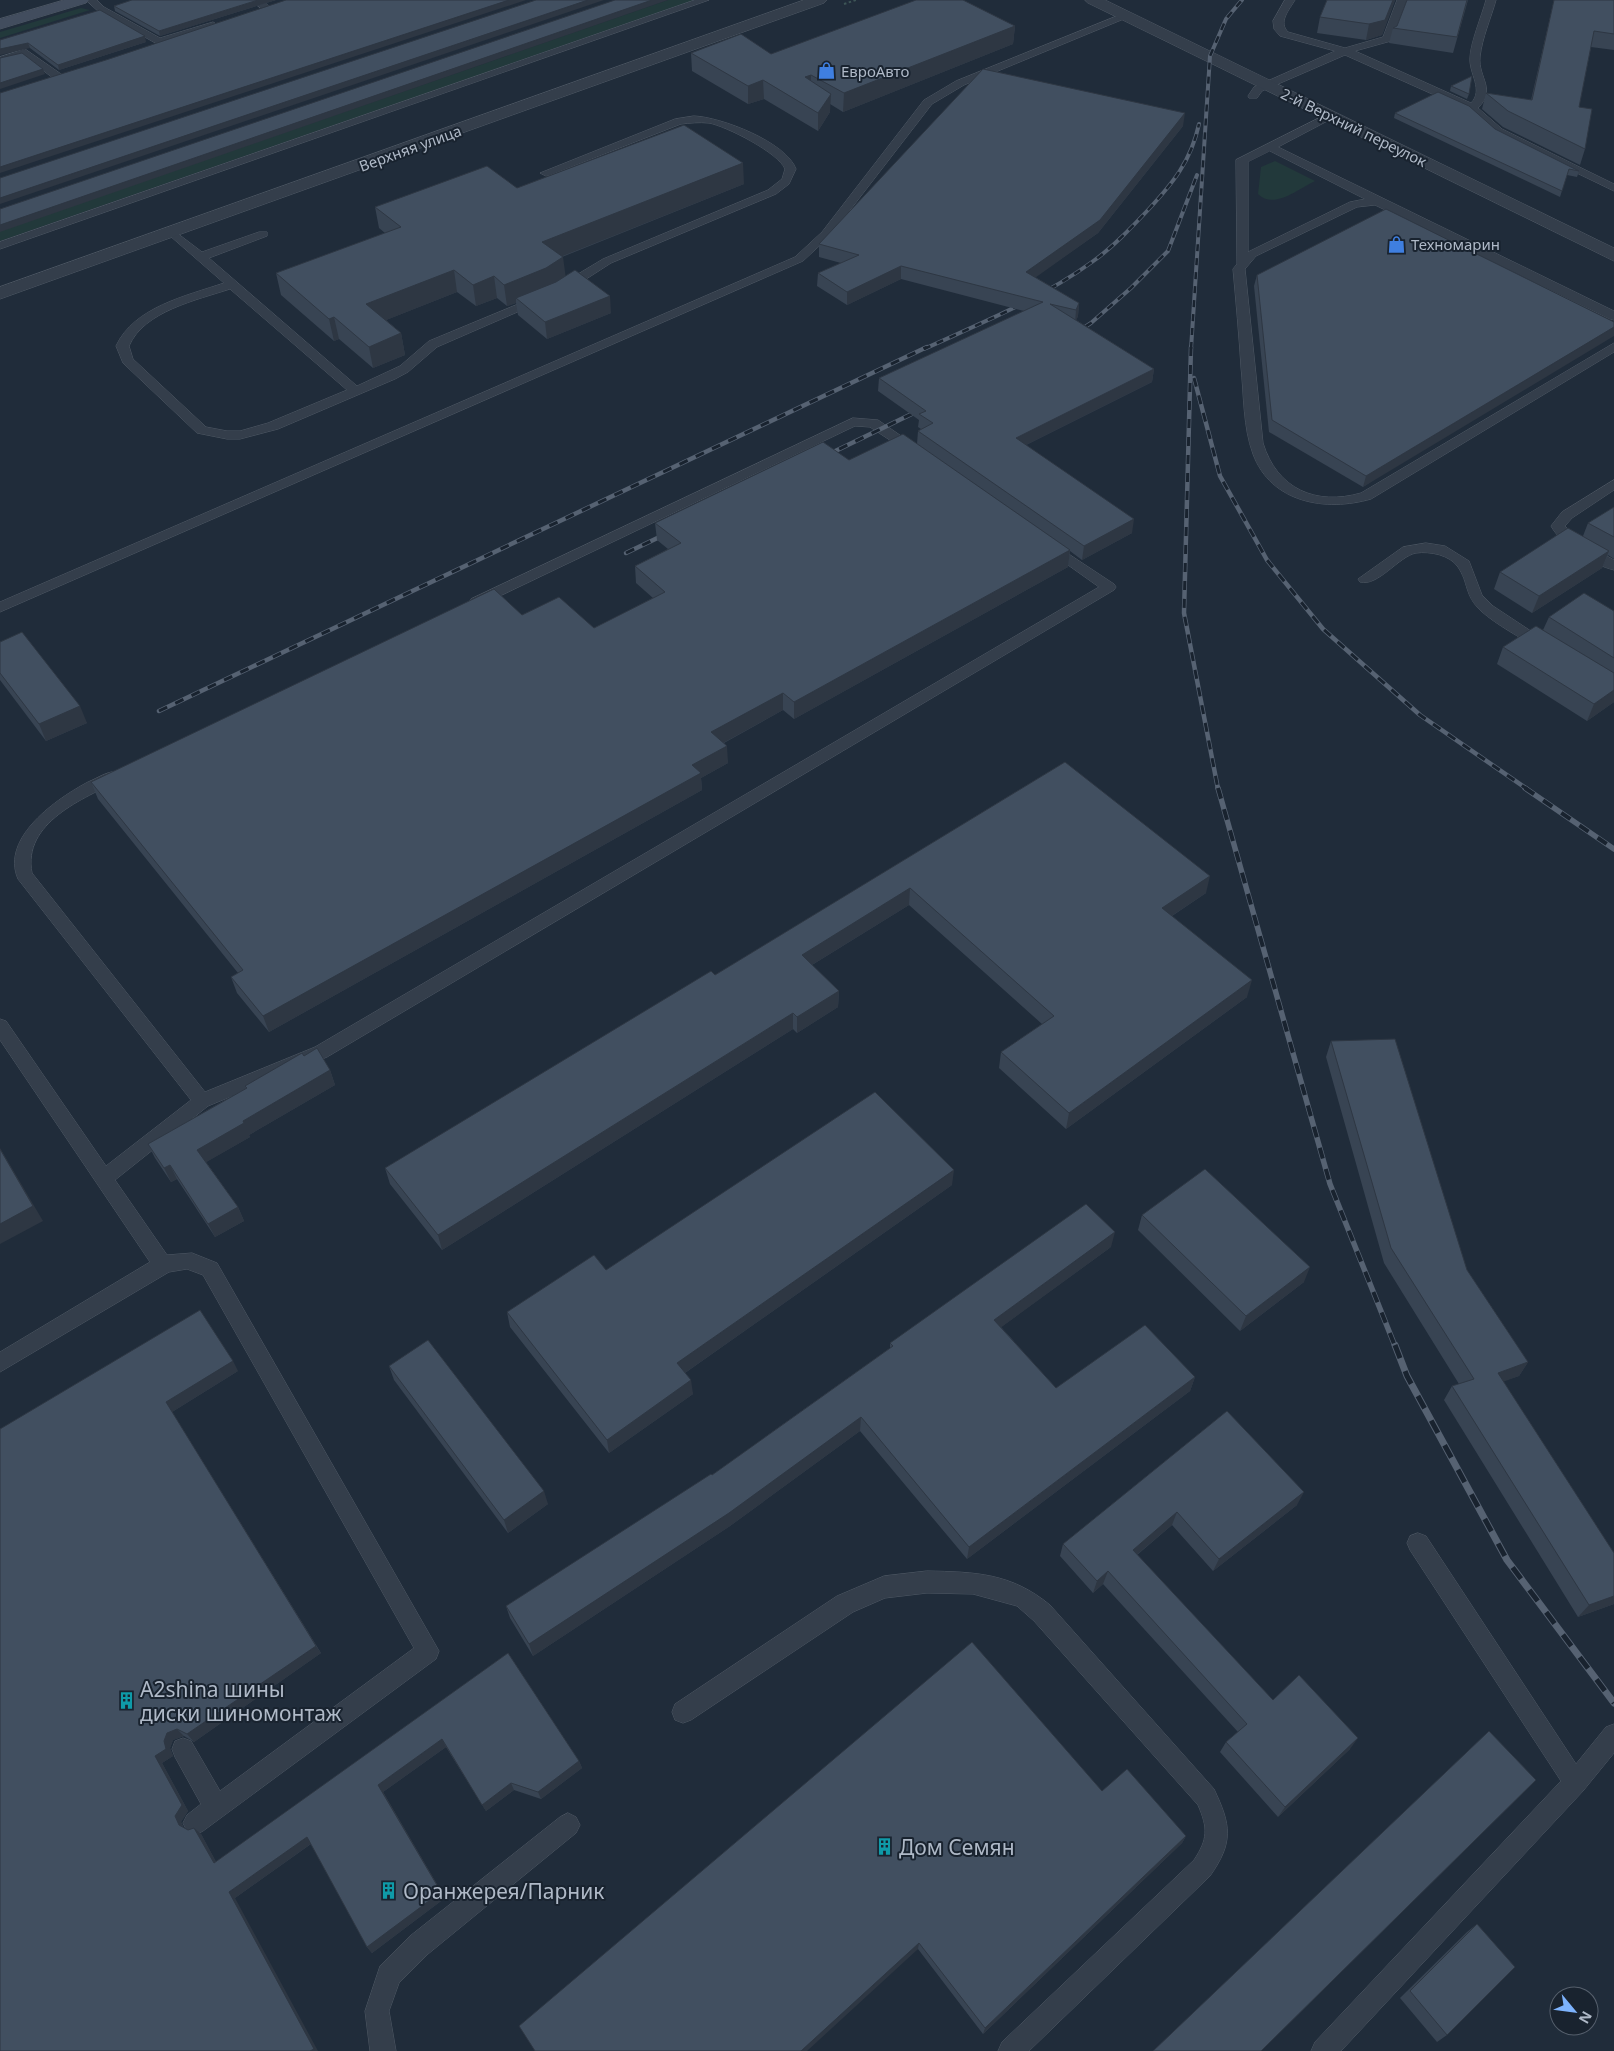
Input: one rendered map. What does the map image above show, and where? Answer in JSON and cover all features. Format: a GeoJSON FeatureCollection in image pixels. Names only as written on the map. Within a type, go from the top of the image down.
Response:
{"type":"FeatureCollection","features":[{"type":"Feature","properties":{"kind":"main road"},"geometry":{"type":"LineString","coordinates":[[0,24],[81,0]]}},
{"type":"Feature","properties":{"kind":"street","name":"Верхняя улица"},"geometry":{"type":"LineString","coordinates":[[0,293],[173,233],[819,0]]}},
{"type":"Feature","properties":{"kind":"street","name":"2-й Верхний переулок"},"geometry":{"type":"LineString","coordinates":[[1093,0],[1614,255]]}},
{"type":"Feature","properties":{"kind":"lane"},"geometry":{"type":"LineString","coordinates":[[91,0],[101,9],[159,42]]}},
{"type":"Feature","properties":{"kind":"lane"},"geometry":{"type":"LineString","coordinates":[[256,0],[266,8]]}},
{"type":"Feature","properties":{"kind":"lane"},"geometry":{"type":"LineString","coordinates":[[0,246],[704,0]]}},
{"type":"Feature","properties":{"kind":"lane"},"geometry":{"type":"LineString","coordinates":[[1290,0],[1278,21],[1279,29],[1284,34],[1345,52],[1472,108],[1498,131],[1614,188]]}},
{"type":"Feature","properties":{"kind":"lane"},"geometry":{"type":"LineString","coordinates":[[1253,96],[1258,89],[1345,52],[1387,39],[1402,0]]}},
{"type":"Feature","properties":{"kind":"lane"},"geometry":{"type":"LineString","coordinates":[[1472,108],[1481,100],[1482,91],[1475,58],[1491,0]]}},
{"type":"Feature","properties":{"kind":"lane"},"geometry":{"type":"LineString","coordinates":[[0,607],[799,258],[826,234],[928,102],[960,83],[1126,16]]}},
{"type":"Feature","properties":{"kind":"lane"},"geometry":{"type":"LineString","coordinates":[[142,48],[222,22]]}},
{"type":"Feature","properties":{"kind":"lane"},"geometry":{"type":"LineString","coordinates":[[0,60],[24,52],[61,75],[41,81]]}},
{"type":"Feature","properties":{"kind":"lane"},"geometry":{"type":"LineString","coordinates":[[1242,263],[1242,160],[1331,116]]}},
{"type":"Feature","properties":{"kind":"lane"},"geometry":{"type":"LineString","coordinates":[[232,284],[146,319],[125,336],[121,345],[121,353],[202,430],[240,435],[256,432],[404,369],[433,344],[553,294],[606,261],[772,192],[790,178],[792,171],[791,164],[785,159],[739,129],[702,118],[679,121],[546,173]]}},
{"type":"Feature","properties":{"kind":"lane"},"geometry":{"type":"LineString","coordinates":[[1270,147],[1614,316]]}},
{"type":"Feature","properties":{"kind":"lane"},"geometry":{"type":"LineString","coordinates":[[1377,201],[1354,204],[1252,254],[1239,268],[1254,434],[1263,462],[1283,484],[1315,501],[1334,504],[1351,502],[1366,496],[1614,346]]}},
{"type":"Feature","properties":{"kind":"lane"},"geometry":{"type":"LineString","coordinates":[[173,233],[356,391]]}},
{"type":"Feature","properties":{"kind":"lane"},"geometry":{"type":"LineString","coordinates":[[200,257],[263,234]]}},
{"type":"Feature","properties":{"kind":"lane"},"geometry":{"type":"LineString","coordinates":[[466,607],[853,422],[864,421],[882,428],[931,462]]}},
{"type":"Feature","properties":{"kind":"lane"},"geometry":{"type":"LineString","coordinates":[[1614,484],[1567,514],[1558,526],[1561,532],[1570,540],[1614,566]]}},
{"type":"Feature","properties":{"kind":"lane"},"geometry":{"type":"LineString","coordinates":[[103,1179],[202,1101],[321,1052],[1110,587],[1036,536]]}},
{"type":"Feature","properties":{"kind":"lane"},"geometry":{"type":"LineString","coordinates":[[1365,579],[1408,550],[1426,546],[1440,549],[1464,564],[1476,597],[1488,609],[1558,655]]}},
{"type":"Feature","properties":{"kind":"lane"},"geometry":{"type":"LineString","coordinates":[[125,772],[81,794],[42,819],[28,837],[22,856],[24,875],[202,1101]]}},
{"type":"Feature","properties":{"kind":"lane"},"geometry":{"type":"LineString","coordinates":[[0,1026],[163,1265]]}},
{"type":"Feature","properties":{"kind":"lane"},"geometry":{"type":"LineString","coordinates":[[0,1363],[163,1265],[181,1259],[197,1261],[210,1268],[428,1651],[195,1823]]}},
{"type":"Feature","properties":{"kind":"lane"},"geometry":{"type":"LineString","coordinates":[[1418,1543],[1576,1783]]}},
{"type":"Feature","properties":{"kind":"lane"},"geometry":{"type":"LineString","coordinates":[[683,1712],[845,1604],[884,1587],[927,1582],[972,1583],[1001,1589],[1024,1598],[1042,1613],[1206,1797],[1217,1819],[1218,1835],[1213,1853],[1202,1868],[1011,2051]]}},
{"type":"Feature","properties":{"kind":"lane"},"geometry":{"type":"LineString","coordinates":[[1324,2051],[1576,1783],[1614,1735]]}},
{"type":"Feature","properties":{"kind":"lane"},"geometry":{"type":"LineString","coordinates":[[183,1749],[216,1807]]}},
{"type":"Feature","properties":{"kind":"lane"},"geometry":{"type":"LineString","coordinates":[[383,2051],[377,2011],[389,1975],[419,1945],[568,1826]]}},
{"type":"Feature","properties":{"kind":"green space"},"geometry":{"type":"Polygon","coordinates":[[[668,0],[694,0],[0,241],[0,231],[668,0]]]}},
{"type":"Feature","properties":{"kind":"green space"},"geometry":{"type":"Polygon","coordinates":[[[81,8],[90,10],[0,38],[0,32],[81,8]]]}},
{"type":"Feature","properties":{"kind":"green space"},"geometry":{"type":"Polygon","coordinates":[[[1275,161],[1315,181],[1286,197],[1271,200],[1264,198],[1258,194],[1261,167],[1275,161]]]}},
{"type":"Feature","properties":{"kind":"building"},"geometry":{"type":"Polygon","coordinates":[[[132,0],[258,0],[159,31],[114,6],[132,0]]]}},
{"type":"Feature","properties":{"kind":"building"},"geometry":{"type":"Polygon","coordinates":[[[286,0],[509,0],[0,167],[0,93],[286,0]]]}},
{"type":"Feature","properties":{"kind":"building"},"geometry":{"type":"Polygon","coordinates":[[[536,0],[588,0],[0,198],[0,178],[536,0]]]}},
{"type":"Feature","properties":{"kind":"building"},"geometry":{"type":"Polygon","coordinates":[[[615,0],[652,0],[0,225],[0,209],[615,0]]]}},
{"type":"Feature","properties":{"kind":"building"},"geometry":{"type":"Polygon","coordinates":[[[916,0],[963,0],[1015,26],[844,93],[811,75],[805,77],[831,94],[818,113],[763,80],[748,86],[691,53],[741,34],[771,54],[916,0]]]}},
{"type":"Feature","properties":{"kind":"building"},"geometry":{"type":"Polygon","coordinates":[[[1327,0],[1393,0],[1385,20],[1369,24],[1320,17],[1327,0]]]}},
{"type":"Feature","properties":{"kind":"building"},"geometry":{"type":"Polygon","coordinates":[[[1407,0],[1467,0],[1457,37],[1393,28],[1397,26],[1407,0]]]}},
{"type":"Feature","properties":{"kind":"building"},"geometry":{"type":"Polygon","coordinates":[[[1554,0],[1614,0],[1614,34],[1594,31],[1579,107],[1592,109],[1585,149],[1508,111],[1486,93],[1532,100],[1554,0]]]}},
{"type":"Feature","properties":{"kind":"building"},"geometry":{"type":"Polygon","coordinates":[[[100,10],[145,36],[58,65],[28,43],[0,49],[0,40],[100,10]]]}},
{"type":"Feature","properties":{"kind":"building"},"geometry":{"type":"Polygon","coordinates":[[[22,53],[43,69],[0,83],[0,58],[22,53]]]}},
{"type":"Feature","properties":{"kind":"building"},"geometry":{"type":"Polygon","coordinates":[[[983,69],[1185,113],[1100,220],[1026,272],[1079,303],[1076,310],[1050,304],[1154,369],[1016,438],[1134,519],[1084,546],[918,431],[933,423],[919,414],[926,411],[879,378],[1043,302],[901,266],[847,292],[818,273],[859,255],[819,244],[983,69]]]}},
{"type":"Feature","properties":{"kind":"building"},"geometry":{"type":"Polygon","coordinates":[[[1472,76],[1469,94],[1451,86],[1472,76]]]}},
{"type":"Feature","properties":{"kind":"building"},"geometry":{"type":"Polygon","coordinates":[[[1438,92],[1469,106],[1495,129],[1579,171],[1569,169],[1562,191],[1395,113],[1438,92]]]}},
{"type":"Feature","properties":{"kind":"building"},"geometry":{"type":"Polygon","coordinates":[[[684,125],[743,163],[542,242],[563,257],[546,268],[504,285],[494,276],[473,285],[454,270],[366,304],[401,333],[369,347],[334,317],[329,319],[276,273],[401,227],[375,207],[487,166],[517,188],[684,125]]]}},
{"type":"Feature","properties":{"kind":"building"},"geometry":{"type":"Polygon","coordinates":[[[1386,209],[1614,322],[1614,327],[1366,476],[1272,420],[1257,275],[1386,209]]]}},
{"type":"Feature","properties":{"kind":"building"},"geometry":{"type":"Polygon","coordinates":[[[575,270],[610,296],[545,322],[516,298],[556,282],[575,270]]]}},
{"type":"Feature","properties":{"kind":"building"},"geometry":{"type":"Polygon","coordinates":[[[903,434],[1070,550],[794,702],[783,693],[711,732],[727,746],[692,765],[701,773],[263,1016],[231,977],[243,970],[91,782],[494,589],[522,615],[559,597],[594,628],[665,592],[635,566],[681,543],[655,523],[823,442],[849,460],[903,434]]]}},
{"type":"Feature","properties":{"kind":"building"},"geometry":{"type":"Polygon","coordinates":[[[1614,507],[1614,537],[1588,523],[1614,507]]]}},
{"type":"Feature","properties":{"kind":"building"},"geometry":{"type":"Polygon","coordinates":[[[1568,528],[1609,551],[1539,596],[1500,572],[1568,528]]]}},
{"type":"Feature","properties":{"kind":"building"},"geometry":{"type":"Polygon","coordinates":[[[1584,593],[1614,611],[1614,658],[1549,617],[1584,593]]]}},
{"type":"Feature","properties":{"kind":"building"},"geometry":{"type":"Polygon","coordinates":[[[1536,626],[1614,673],[1614,690],[1594,704],[1503,647],[1536,626]]]}},
{"type":"Feature","properties":{"kind":"building"},"geometry":{"type":"Polygon","coordinates":[[[22,632],[80,706],[39,724],[0,673],[0,642],[22,632]]]}},
{"type":"Feature","properties":{"kind":"building"},"geometry":{"type":"Polygon","coordinates":[[[1065,762],[1210,876],[1162,908],[1252,980],[1069,1113],[1001,1052],[1054,1016],[910,888],[802,955],[839,991],[797,1017],[793,1013],[438,1235],[385,1168],[711,971],[715,975],[1065,762]]]}},
{"type":"Feature","properties":{"kind":"building"},"geometry":{"type":"Polygon","coordinates":[[[1395,1039],[1467,1270],[1528,1362],[1498,1373],[1614,1553],[1614,1596],[1589,1605],[1452,1386],[1474,1379],[1391,1248],[1331,1041],[1395,1039]]]}},
{"type":"Feature","properties":{"kind":"building"},"geometry":{"type":"Polygon","coordinates":[[[317,1048],[330,1070],[197,1150],[238,1207],[208,1224],[170,1165],[164,1168],[148,1144],[247,1088],[245,1086],[302,1053],[304,1056],[317,1048]]]}},
{"type":"Feature","properties":{"kind":"building"},"geometry":{"type":"Polygon","coordinates":[[[875,1092],[954,1170],[677,1363],[691,1380],[607,1440],[507,1312],[594,1255],[606,1270],[875,1092]]]}},
{"type":"Feature","properties":{"kind":"building"},"geometry":{"type":"Polygon","coordinates":[[[0,1149],[33,1206],[0,1224],[0,1149]]]}},
{"type":"Feature","properties":{"kind":"building"},"geometry":{"type":"Polygon","coordinates":[[[1205,1169],[1310,1267],[1246,1316],[1142,1215],[1205,1169]]]}},
{"type":"Feature","properties":{"kind":"building"},"geometry":{"type":"Polygon","coordinates":[[[1086,1204],[1115,1232],[994,1320],[1056,1388],[1145,1325],[1195,1377],[969,1547],[861,1417],[729,1513],[529,1644],[506,1606],[712,1475],[893,1346],[890,1343],[1086,1204]]]}},
{"type":"Feature","properties":{"kind":"building","name":"A2shina шины диски шиномонтаж"},"geometry":{"type":"Polygon","coordinates":[[[200,1310],[233,1361],[166,1402],[316,1646],[187,1734],[177,1729],[167,1733],[164,1741],[166,1749],[155,1756],[182,1805],[175,1816],[179,1825],[188,1830],[194,1828],[214,1863],[508,1653],[579,1761],[538,1792],[511,1783],[482,1805],[442,1739],[378,1785],[441,1892],[367,1947],[307,1837],[229,1892],[314,2049],[310,2051],[0,2051],[0,1429],[200,1310]]]}},
{"type":"Feature","properties":{"kind":"building"},"geometry":{"type":"Polygon","coordinates":[[[428,1340],[544,1491],[504,1520],[389,1366],[428,1340]]]}},
{"type":"Feature","properties":{"kind":"building"},"geometry":{"type":"Polygon","coordinates":[[[1227,1411],[1304,1492],[1219,1559],[1177,1512],[1133,1550],[1273,1700],[1299,1675],[1358,1738],[1285,1807],[1226,1742],[1247,1724],[1108,1571],[1097,1581],[1063,1544],[1227,1411]]]}},
{"type":"Feature","properties":{"kind":"building","name":"Дом Семян"},"geometry":{"type":"Polygon","coordinates":[[[972,1642],[1102,1791],[1127,1769],[1186,1836],[985,2028],[919,1943],[801,2051],[535,2051],[519,2026],[972,1642]]]}},
{"type":"Feature","properties":{"kind":"building"},"geometry":{"type":"Polygon","coordinates":[[[1489,1731],[1536,1780],[1261,2051],[1153,2051],[1489,1731]]]}},
{"type":"Feature","properties":{"kind":"building"},"geometry":{"type":"Polygon","coordinates":[[[1477,1924],[1515,1967],[1447,2035],[1410,1991],[1477,1924]]]}},
{"type":"Feature","properties":{"kind":"railway"},"geometry":{"type":"LineString","coordinates":[[1191,349],[1210,56],[1226,19],[1242,0]]}},
{"type":"Feature","properties":{"kind":"railway"},"geometry":{"type":"LineString","coordinates":[[924,349],[989,320],[1052,288],[1107,250],[1142,217],[1173,181],[1186,160],[1196,137],[1199,124]]}},
{"type":"Feature","properties":{"kind":"railway"},"geometry":{"type":"LineString","coordinates":[[1074,334],[1091,323],[1131,288],[1168,251],[1197,175]]}},
{"type":"Feature","properties":{"kind":"railway"},"geometry":{"type":"LineString","coordinates":[[159,711],[927,347]]}},
{"type":"Feature","properties":{"kind":"railway"},"geometry":{"type":"LineString","coordinates":[[1191,347],[1184,613],[1218,789]]}},
{"type":"Feature","properties":{"kind":"railway"},"geometry":{"type":"LineString","coordinates":[[1194,378],[1220,476],[1267,560],[1323,629],[1420,715],[1527,789]]}},
{"type":"Feature","properties":{"kind":"railway"},"geometry":{"type":"LineString","coordinates":[[823,457],[924,408]]}},
{"type":"Feature","properties":{"kind":"railway"},"geometry":{"type":"LineString","coordinates":[[626,553],[670,532]]}},
{"type":"Feature","properties":{"kind":"railway"},"geometry":{"type":"LineString","coordinates":[[1218,788],[1330,1184],[1395,1346]]}},
{"type":"Feature","properties":{"kind":"railway"},"geometry":{"type":"LineString","coordinates":[[1525,788],[1614,849]]}},
{"type":"Feature","properties":{"kind":"railway"},"geometry":{"type":"LineString","coordinates":[[1395,1345],[1407,1376],[1507,1560],[1614,1703]]}},
{"type":"Feature","properties":{"kind":"place","name":"ЕвроАвто"},"geometry":{"type":"Point","coordinates":[827,71]}},
{"type":"Feature","properties":{"kind":"place","name":"Техномарин"},"geometry":{"type":"Point","coordinates":[1397,244]}},
{"type":"Feature","properties":{"kind":"place","name":"A2shina шины диски шиномонтаж"},"geometry":{"type":"Point","coordinates":[126,1701]}},
{"type":"Feature","properties":{"kind":"place","name":"Дом Семян"},"geometry":{"type":"Point","coordinates":[885,1847]}},
{"type":"Feature","properties":{"kind":"place","name":"Оранжерея/Парник"},"geometry":{"type":"Point","coordinates":[389,1891]}}]}
